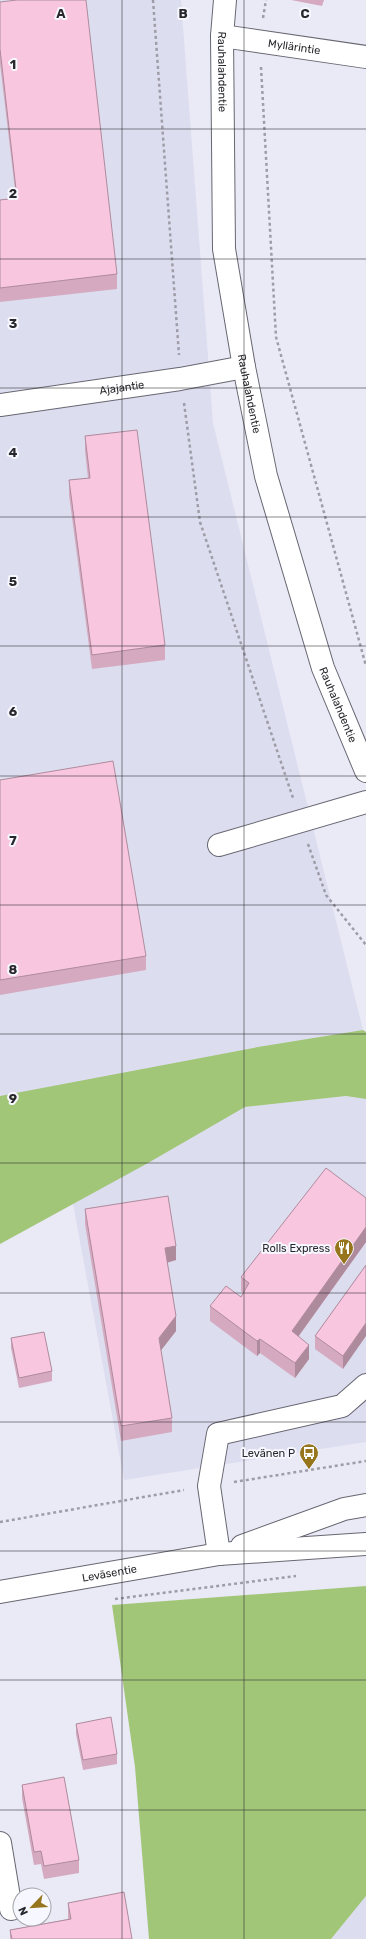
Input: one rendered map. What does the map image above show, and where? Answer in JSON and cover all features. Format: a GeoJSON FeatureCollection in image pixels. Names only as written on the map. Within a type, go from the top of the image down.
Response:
{"type":"FeatureCollection","features":[{"type":"Feature","properties":{"kind":"main road","name":"Rauhalahdentie"},"geometry":{"type":"LineString","coordinates":[[225,0],[222,36],[224,249],[244,367],[266,476],[323,668],[366,770]]}},
{"type":"Feature","properties":{"kind":"main road","name":"Myllärintie"},"geometry":{"type":"LineString","coordinates":[[222,36],[366,57]]}},
{"type":"Feature","properties":{"kind":"main road","name":"Ajajantie"},"geometry":{"type":"LineString","coordinates":[[0,405],[180,379],[244,367]]}},
{"type":"Feature","properties":{"kind":"main road"},"geometry":{"type":"LineString","coordinates":[[219,845],[366,802]]}},
{"type":"Feature","properties":{"kind":"main road"},"geometry":{"type":"LineString","coordinates":[[219,1554],[209,1486],[218,1434],[342,1406],[366,1385]]}},
{"type":"Feature","properties":{"kind":"main road","name":"Leväsentie"},"geometry":{"type":"LineString","coordinates":[[219,1554],[344,1509],[366,1505]]}},
{"type":"Feature","properties":{"kind":"main road","name":"Leväsentie"},"geometry":{"type":"LineString","coordinates":[[0,1592],[219,1554],[366,1544]]}},
{"type":"Feature","properties":{"kind":"main road"},"geometry":{"type":"LineString","coordinates":[[0,1843],[11,1908]]}},
{"type":"Feature","properties":{"kind":"path"},"geometry":{"type":"LineString","coordinates":[[153,0],[180,379],[200,522],[300,822],[326,895],[366,945]]}},
{"type":"Feature","properties":{"kind":"path"},"geometry":{"type":"LineString","coordinates":[[266,0],[260,42],[276,337],[366,666]]}},
{"type":"Feature","properties":{"kind":"path"},"geometry":{"type":"LineString","coordinates":[[114,1600],[303,1575]]}},
{"type":"Feature","properties":{"kind":"shaded area"},"geometry":{"type":"Polygon","coordinates":[[[0,0],[181,0],[213,423],[363,1030],[0,1097],[0,0]]]}},
{"type":"Feature","properties":{"kind":"shaded area"},"geometry":{"type":"Polygon","coordinates":[[[346,1096],[366,1099],[366,1442],[124,1480],[73,1204],[245,1107],[346,1096]]]}},
{"type":"Feature","properties":{"kind":"shaded area"},"geometry":{"type":"Polygon","coordinates":[[[366,1896],[366,1939],[331,1939],[366,1896]]]}},
{"type":"Feature","properties":{"kind":"green space"},"geometry":{"type":"Polygon","coordinates":[[[363,1030],[366,1032],[366,1099],[346,1096],[245,1107],[148,1163],[0,1244],[0,1096],[258,1047],[363,1030]]]}},
{"type":"Feature","properties":{"kind":"green space"},"geometry":{"type":"Polygon","coordinates":[[[366,1586],[366,1896],[331,1939],[149,1939],[135,1767],[112,1605],[366,1586]]]}},
{"type":"Feature","properties":{"kind":"building"},"geometry":{"type":"Polygon","coordinates":[[[17,0],[86,0],[117,274],[0,288],[0,200],[17,198],[0,49],[0,2],[17,0]]]}},
{"type":"Feature","properties":{"kind":"building"},"geometry":{"type":"Polygon","coordinates":[[[137,430],[165,645],[92,655],[69,480],[90,478],[85,436],[137,430]]]}},
{"type":"Feature","properties":{"kind":"building"},"geometry":{"type":"Polygon","coordinates":[[[113,761],[146,956],[0,980],[0,780],[113,761]]]}},
{"type":"Feature","properties":{"kind":"building"},"geometry":{"type":"Polygon","coordinates":[[[326,1168],[366,1198],[366,1227],[292,1331],[309,1345],[295,1363],[260,1339],[257,1341],[210,1306],[226,1286],[241,1297],[249,1283],[241,1277],[326,1168]]]}},
{"type":"Feature","properties":{"kind":"building"},"geometry":{"type":"Polygon","coordinates":[[[168,1196],[176,1246],[165,1248],[176,1316],[159,1338],[172,1418],[121,1426],[85,1209],[168,1196]]]}},
{"type":"Feature","properties":{"kind":"building"},"geometry":{"type":"Polygon","coordinates":[[[366,1265],[366,1323],[343,1356],[315,1336],[366,1265]]]}},
{"type":"Feature","properties":{"kind":"building"},"geometry":{"type":"Polygon","coordinates":[[[44,1332],[52,1371],[19,1378],[11,1338],[44,1332]]]}},
{"type":"Feature","properties":{"kind":"building"},"geometry":{"type":"Polygon","coordinates":[[[111,1717],[117,1754],[83,1760],[76,1724],[111,1717]]]}},
{"type":"Feature","properties":{"kind":"building"},"geometry":{"type":"Polygon","coordinates":[[[64,1777],[79,1860],[44,1866],[41,1851],[34,1852],[22,1785],[64,1777]]]}},
{"type":"Feature","properties":{"kind":"building"},"geometry":{"type":"Polygon","coordinates":[[[124,1892],[132,1939],[12,1939],[10,1930],[27,1927],[52,1927],[52,1922],[71,1919],[68,1903],[124,1892]]]}},
{"type":"Feature","properties":{"kind":"place","name":"Rolls Express"},"geometry":{"type":"Point","coordinates":[344,1265]}},
{"type":"Feature","properties":{"kind":"place","name":"Levänen P"},"geometry":{"type":"Point","coordinates":[309,1470]}}]}
